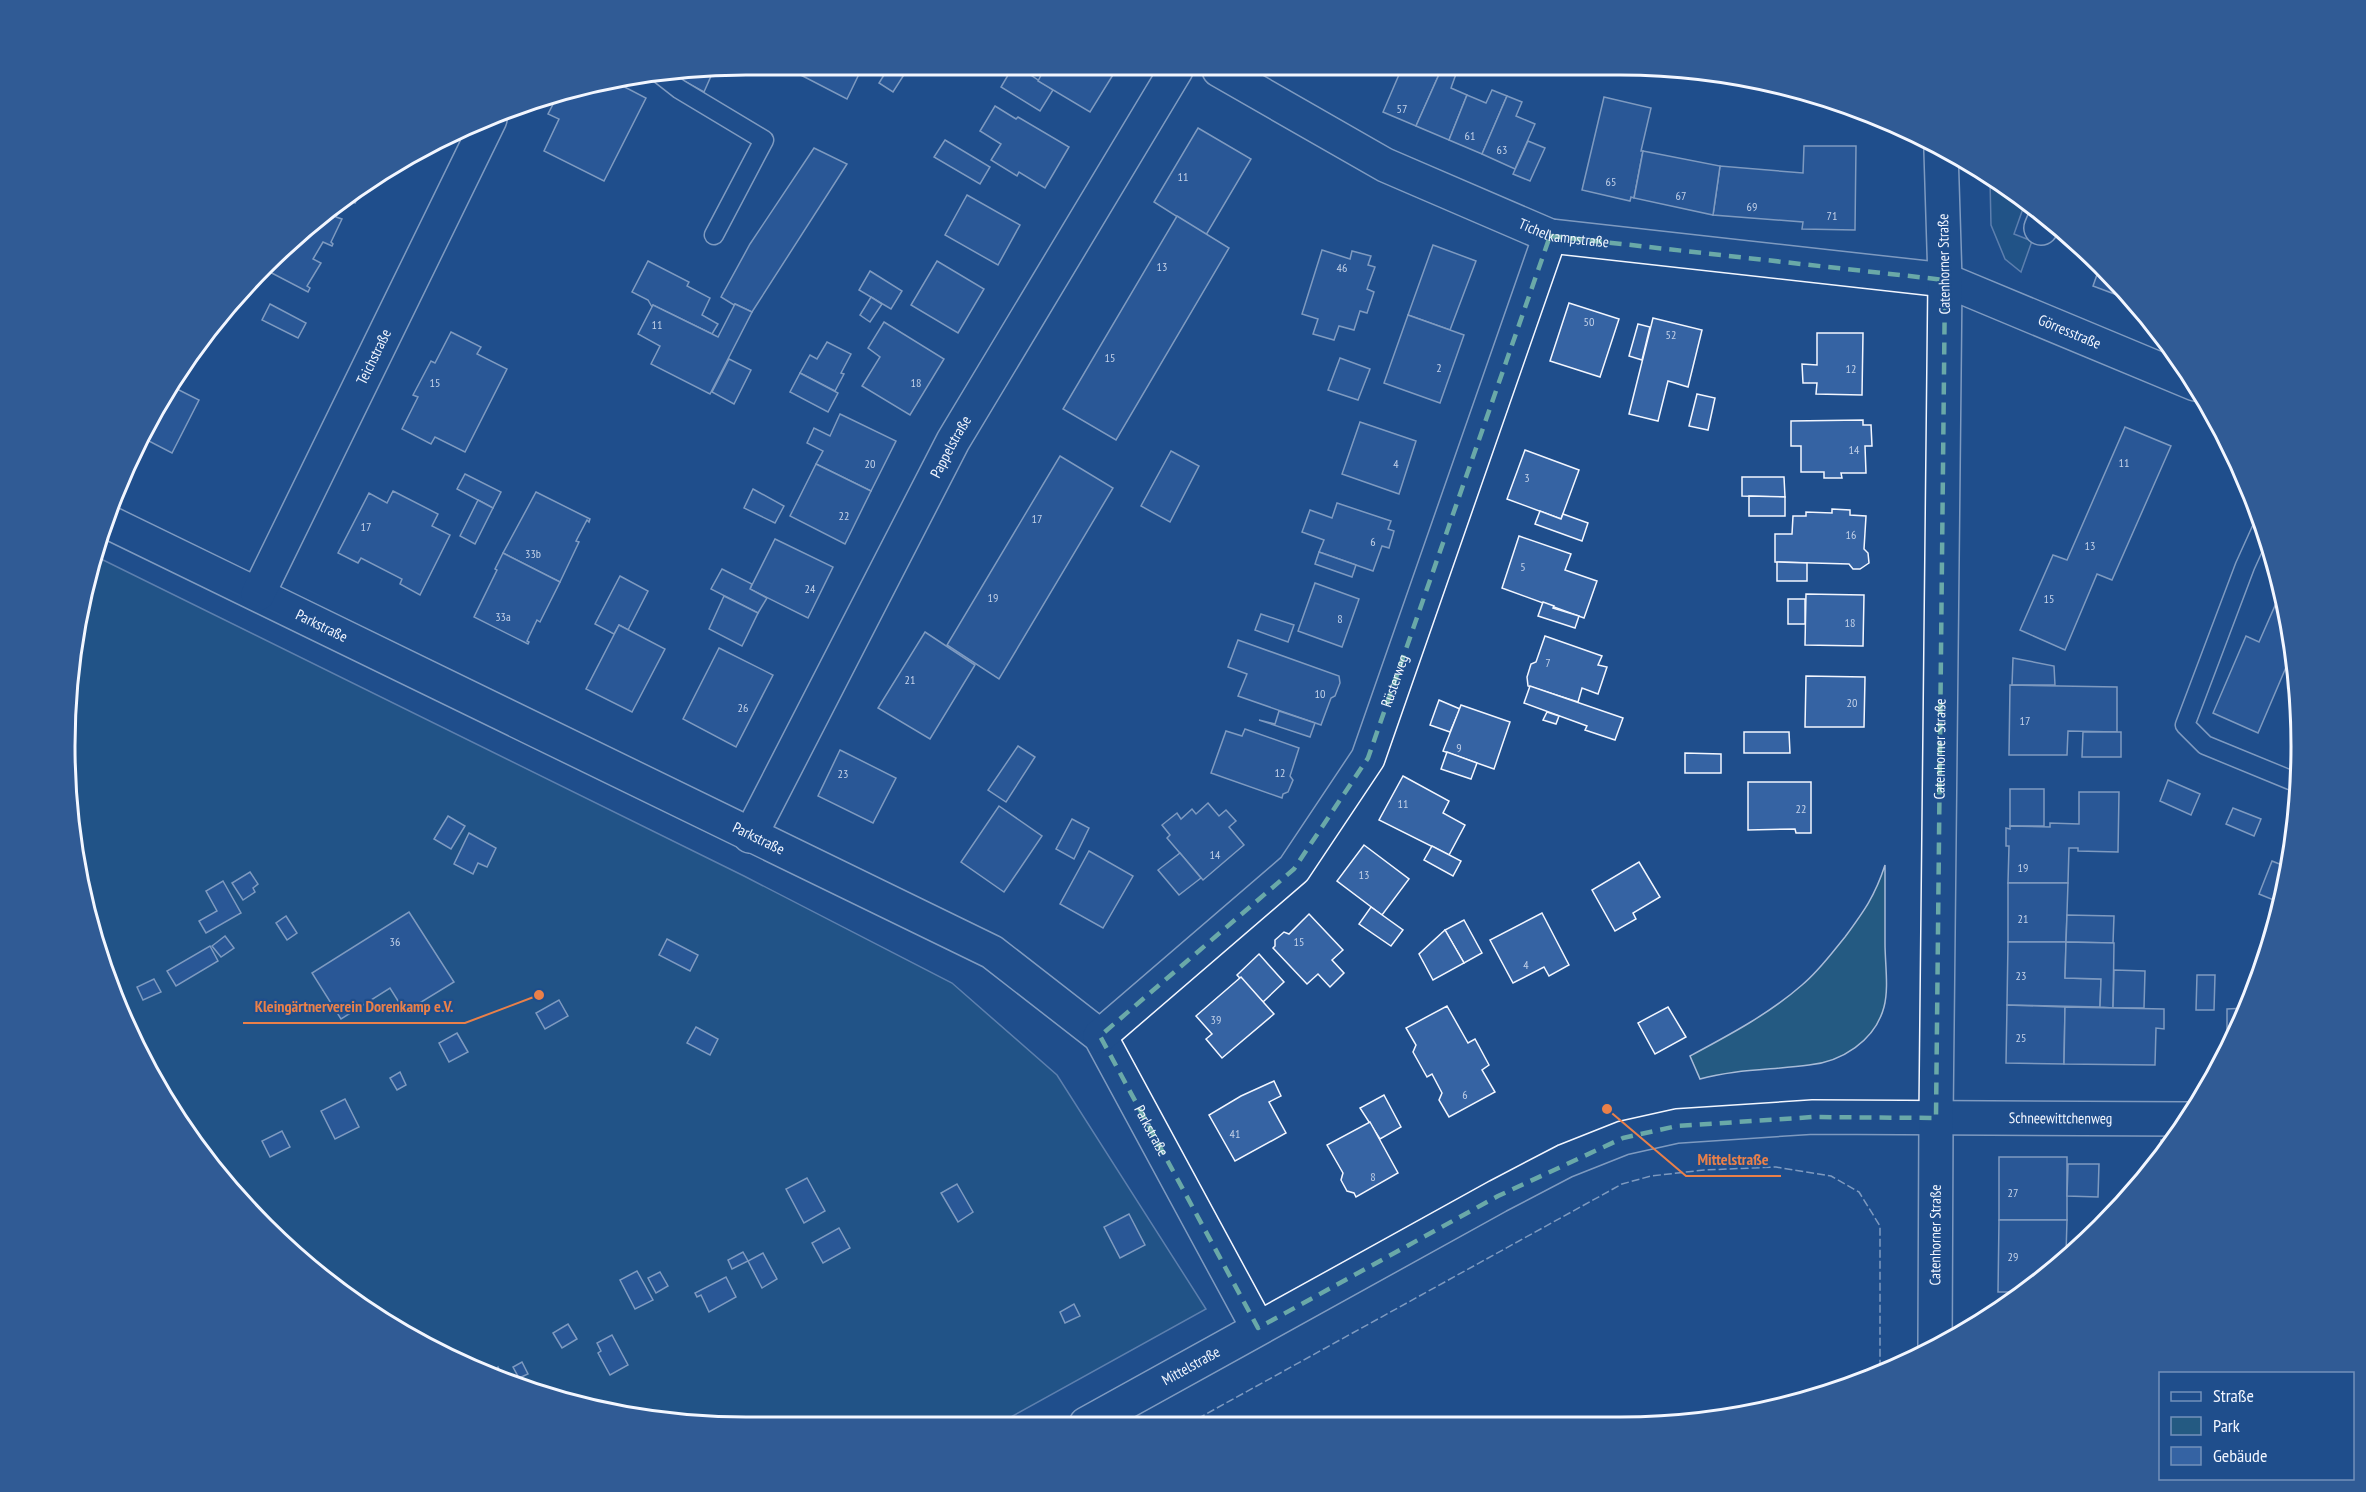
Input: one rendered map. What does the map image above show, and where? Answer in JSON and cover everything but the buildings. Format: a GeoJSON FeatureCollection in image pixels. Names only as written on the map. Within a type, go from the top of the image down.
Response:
{"type":"FeatureCollection","features":[{"type":"Feature","properties":{"kind":"street","name":"Pappelstraße"},"geometry":{"type":"LineString","coordinates":[[750,836],[952,441],[1173,75]]}},
{"type":"Feature","properties":{"kind":"street","name":"Tichelkampstraße"},"geometry":{"type":"LineString","coordinates":[[1228,75],[1385,165],[1550,236],[1946,280]]}},
{"type":"Feature","properties":{"kind":"street","name":"Teichstraße"},"geometry":{"type":"LineString","coordinates":[[258,594],[486,127]]}},
{"type":"Feature","properties":{"kind":"street","name":"Catenhorner Straße"},"geometry":{"type":"LineString","coordinates":[[1935,1338],[1946,280],[1941,157]]}},
{"type":"Feature","properties":{"kind":"street","name":"Rüsterweg"},"geometry":{"type":"LineString","coordinates":[[1100,1036],[1294,869],[1368,758],[1550,236]]}},
{"type":"Feature","properties":{"kind":"street","name":"Görresstraße"},"geometry":{"type":"LineString","coordinates":[[1946,280],[2181,378]]}},
{"type":"Feature","properties":{"kind":"street","name":"Parkstraße"},"geometry":{"type":"LineString","coordinates":[[113,524],[992,952],[1100,1036],[1258,1328]]}},
{"type":"Feature","properties":{"kind":"street","name":"Mittelstraße"},"geometry":{"type":"LineString","coordinates":[[1099,1417],[1498,1196],[1565,1161],[1623,1137],[1677,1126],[1802,1118],[1936,1118]]}},
{"type":"Feature","properties":{"kind":"street","name":"Schneewittchenweg"},"geometry":{"type":"LineString","coordinates":[[1936,1118],[2178,1119]]}},
{"type":"Feature","properties":{"kind":"lane"},"geometry":{"type":"LineString","coordinates":[[668,80],[679,89],[764,140],[714,235]]}},
{"type":"Feature","properties":{"kind":"lane"},"geometry":{"type":"LineString","coordinates":[[2258,538],[2185,725],[2205,745],[2290,780]]}},
{"type":"Feature","properties":{"kind":"highlighted area"},"geometry":{"type":"Polygon","coordinates":[[[1550,236],[1945,280],[1936,1118],[1813,1117],[1677,1126],[1623,1138],[1498,1196],[1258,1328],[1100,1036],[1294,869],[1368,758],[1550,236]]]}},
{"type":"Feature","properties":{"kind":"green space"},"geometry":{"type":"Polygon","coordinates":[[[1990,186],[2023,210],[2014,234],[2032,241],[2021,272],[2005,259],[1991,225],[1990,186]]]}},
{"type":"Feature","properties":{"kind":"green space"},"geometry":{"type":"Polygon","coordinates":[[[102,559],[744,876],[952,983],[1057,1075],[1206,1309],[1011,1417],[746,1417],[702,1416],[658,1411],[572,1394],[489,1366],[449,1348],[373,1304],[304,1250],[272,1220],[214,1154],[188,1119],[144,1043],[111,962],[88,877],[76,790],[75,746],[76,702],[81,658],[88,615],[102,559]]]}},
{"type":"Feature","properties":{"kind":"green space"},"geometry":{"type":"Polygon","coordinates":[[[1885,865],[1886,992],[1880,1019],[1865,1040],[1844,1054],[1821,1063],[1740,1071],[1700,1079],[1690,1056],[1762,1015],[1814,974],[1863,911],[1873,895],[1885,865]]]}},
{"type":"Feature","properties":{"kind":"fence"},"geometry":{"type":"LineString","coordinates":[[1201,1417],[1622,1184],[1651,1176],[1704,1170],[1776,1167],[1831,1176],[1859,1192],[1880,1226],[1880,1365]]}},
{"type":"Feature","properties":{"kind":"place","name":"Kleingärtnerverein Dorenkamp e.V."},"geometry":{"type":"Point","coordinates":[539,995]}},
{"type":"Feature","properties":{"kind":"place","name":"Mittelstraße"},"geometry":{"type":"Point","coordinates":[1607,1109]}}]}
